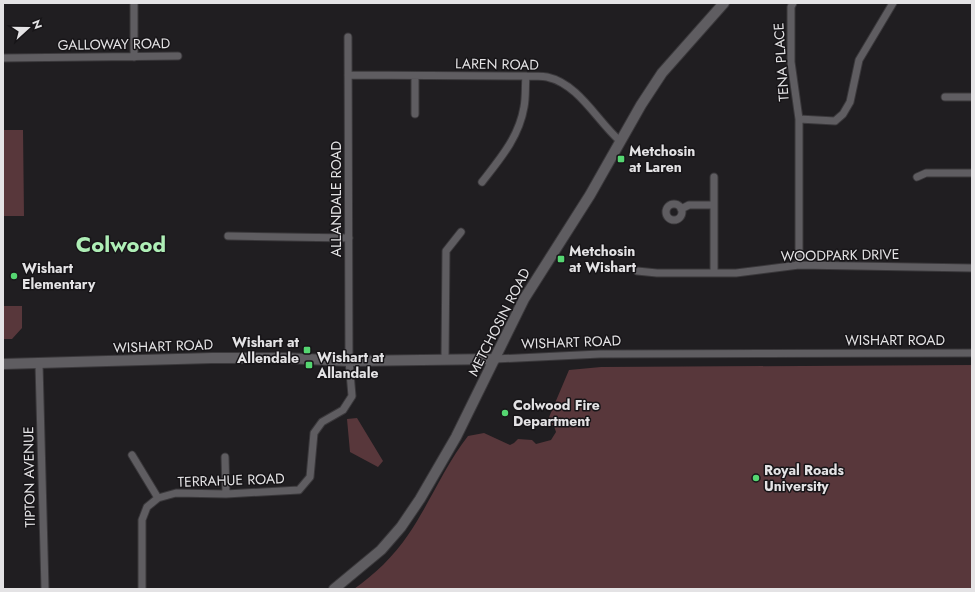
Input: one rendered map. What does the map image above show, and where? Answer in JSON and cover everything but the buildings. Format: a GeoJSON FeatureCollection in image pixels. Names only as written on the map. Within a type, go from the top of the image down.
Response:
{"type":"FeatureCollection","features":[{"type":"Feature","properties":{"kind":"main road","name":"METCHOSIN ROAD"},"geometry":{"type":"LineString","coordinates":[[334,589],[381,550],[401,527],[420,499],[456,437],[524,299],[590,195],[641,105],[662,73],[724,3]]}},
{"type":"Feature","properties":{"kind":"main road","name":"WISHART ROAD"},"geometry":{"type":"LineString","coordinates":[[3,364],[219,358],[285,358],[349,361],[495,359]]}},
{"type":"Feature","properties":{"kind":"street"},"geometry":{"type":"LineString","coordinates":[[134,3],[134,57]]}},
{"type":"Feature","properties":{"kind":"street","name":"TENA PLACE"},"geometry":{"type":"LineString","coordinates":[[793,3],[790,15],[791,62],[799,118],[799,265]]}},
{"type":"Feature","properties":{"kind":"street"},"geometry":{"type":"LineString","coordinates":[[799,118],[835,121],[843,114],[850,102],[859,60],[893,3]]}},
{"type":"Feature","properties":{"kind":"street","name":"ALLANDALE ROAD"},"geometry":{"type":"LineString","coordinates":[[348,37],[349,361]]}},
{"type":"Feature","properties":{"kind":"street","name":"GALLOWAY ROAD"},"geometry":{"type":"LineString","coordinates":[[3,58],[178,56]]}},
{"type":"Feature","properties":{"kind":"street","name":"LAREN ROAD"},"geometry":{"type":"LineString","coordinates":[[348,75],[526,76],[548,78],[564,84],[580,97],[608,131],[620,141]]}},
{"type":"Feature","properties":{"kind":"street"},"geometry":{"type":"LineString","coordinates":[[415,76],[415,114]]}},
{"type":"Feature","properties":{"kind":"street"},"geometry":{"type":"LineString","coordinates":[[482,182],[509,147],[518,129],[524,107],[526,76]]}},
{"type":"Feature","properties":{"kind":"street"},"geometry":{"type":"LineString","coordinates":[[945,97],[972,97]]}},
{"type":"Feature","properties":{"kind":"street"},"geometry":{"type":"LineString","coordinates":[[918,178],[926,173],[972,173]]}},
{"type":"Feature","properties":{"kind":"street"},"geometry":{"type":"LineString","coordinates":[[714,177],[714,273]]}},
{"type":"Feature","properties":{"kind":"street"},"geometry":{"type":"LineString","coordinates":[[681,209],[689,206],[714,205]]}},
{"type":"Feature","properties":{"kind":"street"},"geometry":{"type":"LineString","coordinates":[[445,360],[446,252],[461,232]]}},
{"type":"Feature","properties":{"kind":"street"},"geometry":{"type":"LineString","coordinates":[[228,236],[349,238]]}},
{"type":"Feature","properties":{"kind":"street","name":"WOODPARK DRIVE"},"geometry":{"type":"LineString","coordinates":[[637,271],[657,273],[736,273],[799,265],[972,268]]}},
{"type":"Feature","properties":{"kind":"street","name":"WISHART ROAD"},"geometry":{"type":"LineString","coordinates":[[495,359],[607,354],[972,353]]}},
{"type":"Feature","properties":{"kind":"street","name":"TERRAHUE ROAD"},"geometry":{"type":"LineString","coordinates":[[158,498],[176,493],[226,494],[299,490],[310,478],[314,433],[322,422],[343,410],[352,396],[349,361]]}},
{"type":"Feature","properties":{"kind":"street","name":"TIPTON AVENUE"},"geometry":{"type":"LineString","coordinates":[[39,364],[45,589]]}},
{"type":"Feature","properties":{"kind":"street"},"geometry":{"type":"LineString","coordinates":[[132,455],[158,498],[147,507],[142,520],[142,589]]}},
{"type":"Feature","properties":{"kind":"street"},"geometry":{"type":"LineString","coordinates":[[225,457],[226,494]]}},
{"type":"Feature","properties":{"kind":"shaded area"},"geometry":{"type":"Polygon","coordinates":[[[3,130],[23,130],[24,216],[3,216],[3,130]]]}},
{"type":"Feature","properties":{"kind":"shaded area"},"geometry":{"type":"Polygon","coordinates":[[[3,306],[22,306],[22,328],[12,339],[3,339],[3,306]]]}},
{"type":"Feature","properties":{"kind":"shaded area","name":"Royal Roads University"},"geometry":{"type":"Polygon","coordinates":[[[972,365],[972,589],[354,589],[383,565],[402,543],[416,523],[459,448],[468,436],[484,433],[510,445],[518,439],[532,440],[536,444],[551,440],[556,432],[554,426],[547,422],[569,370],[601,367],[972,365]]]}},
{"type":"Feature","properties":{"kind":"shaded area"},"geometry":{"type":"Polygon","coordinates":[[[357,418],[383,461],[378,467],[350,452],[347,419],[357,418]]]}},
{"type":"Feature","properties":{"kind":"place","name":"Metchosin at Laren"},"geometry":{"type":"Point","coordinates":[621,159]}},
{"type":"Feature","properties":{"kind":"place","name":"Metchosin at Wishart"},"geometry":{"type":"Point","coordinates":[561,259]}},
{"type":"Feature","properties":{"kind":"place","name":"Wishart Elementary"},"geometry":{"type":"Point","coordinates":[14,276]}},
{"type":"Feature","properties":{"kind":"place","name":"Wishart at Allendale"},"geometry":{"type":"Point","coordinates":[307,350]}},
{"type":"Feature","properties":{"kind":"place","name":"Wishart at Allandale"},"geometry":{"type":"Point","coordinates":[309,365]}},
{"type":"Feature","properties":{"kind":"place","name":"Colwood Fire Department"},"geometry":{"type":"Point","coordinates":[505,413]}},
{"type":"Feature","properties":{"kind":"place","name":"Royal Roads University"},"geometry":{"type":"Point","coordinates":[756,478]}},
{"type":"Feature","properties":{"kind":"district","name":"Colwood"},"geometry":{"type":"Point","coordinates":[121,244]}}]}
